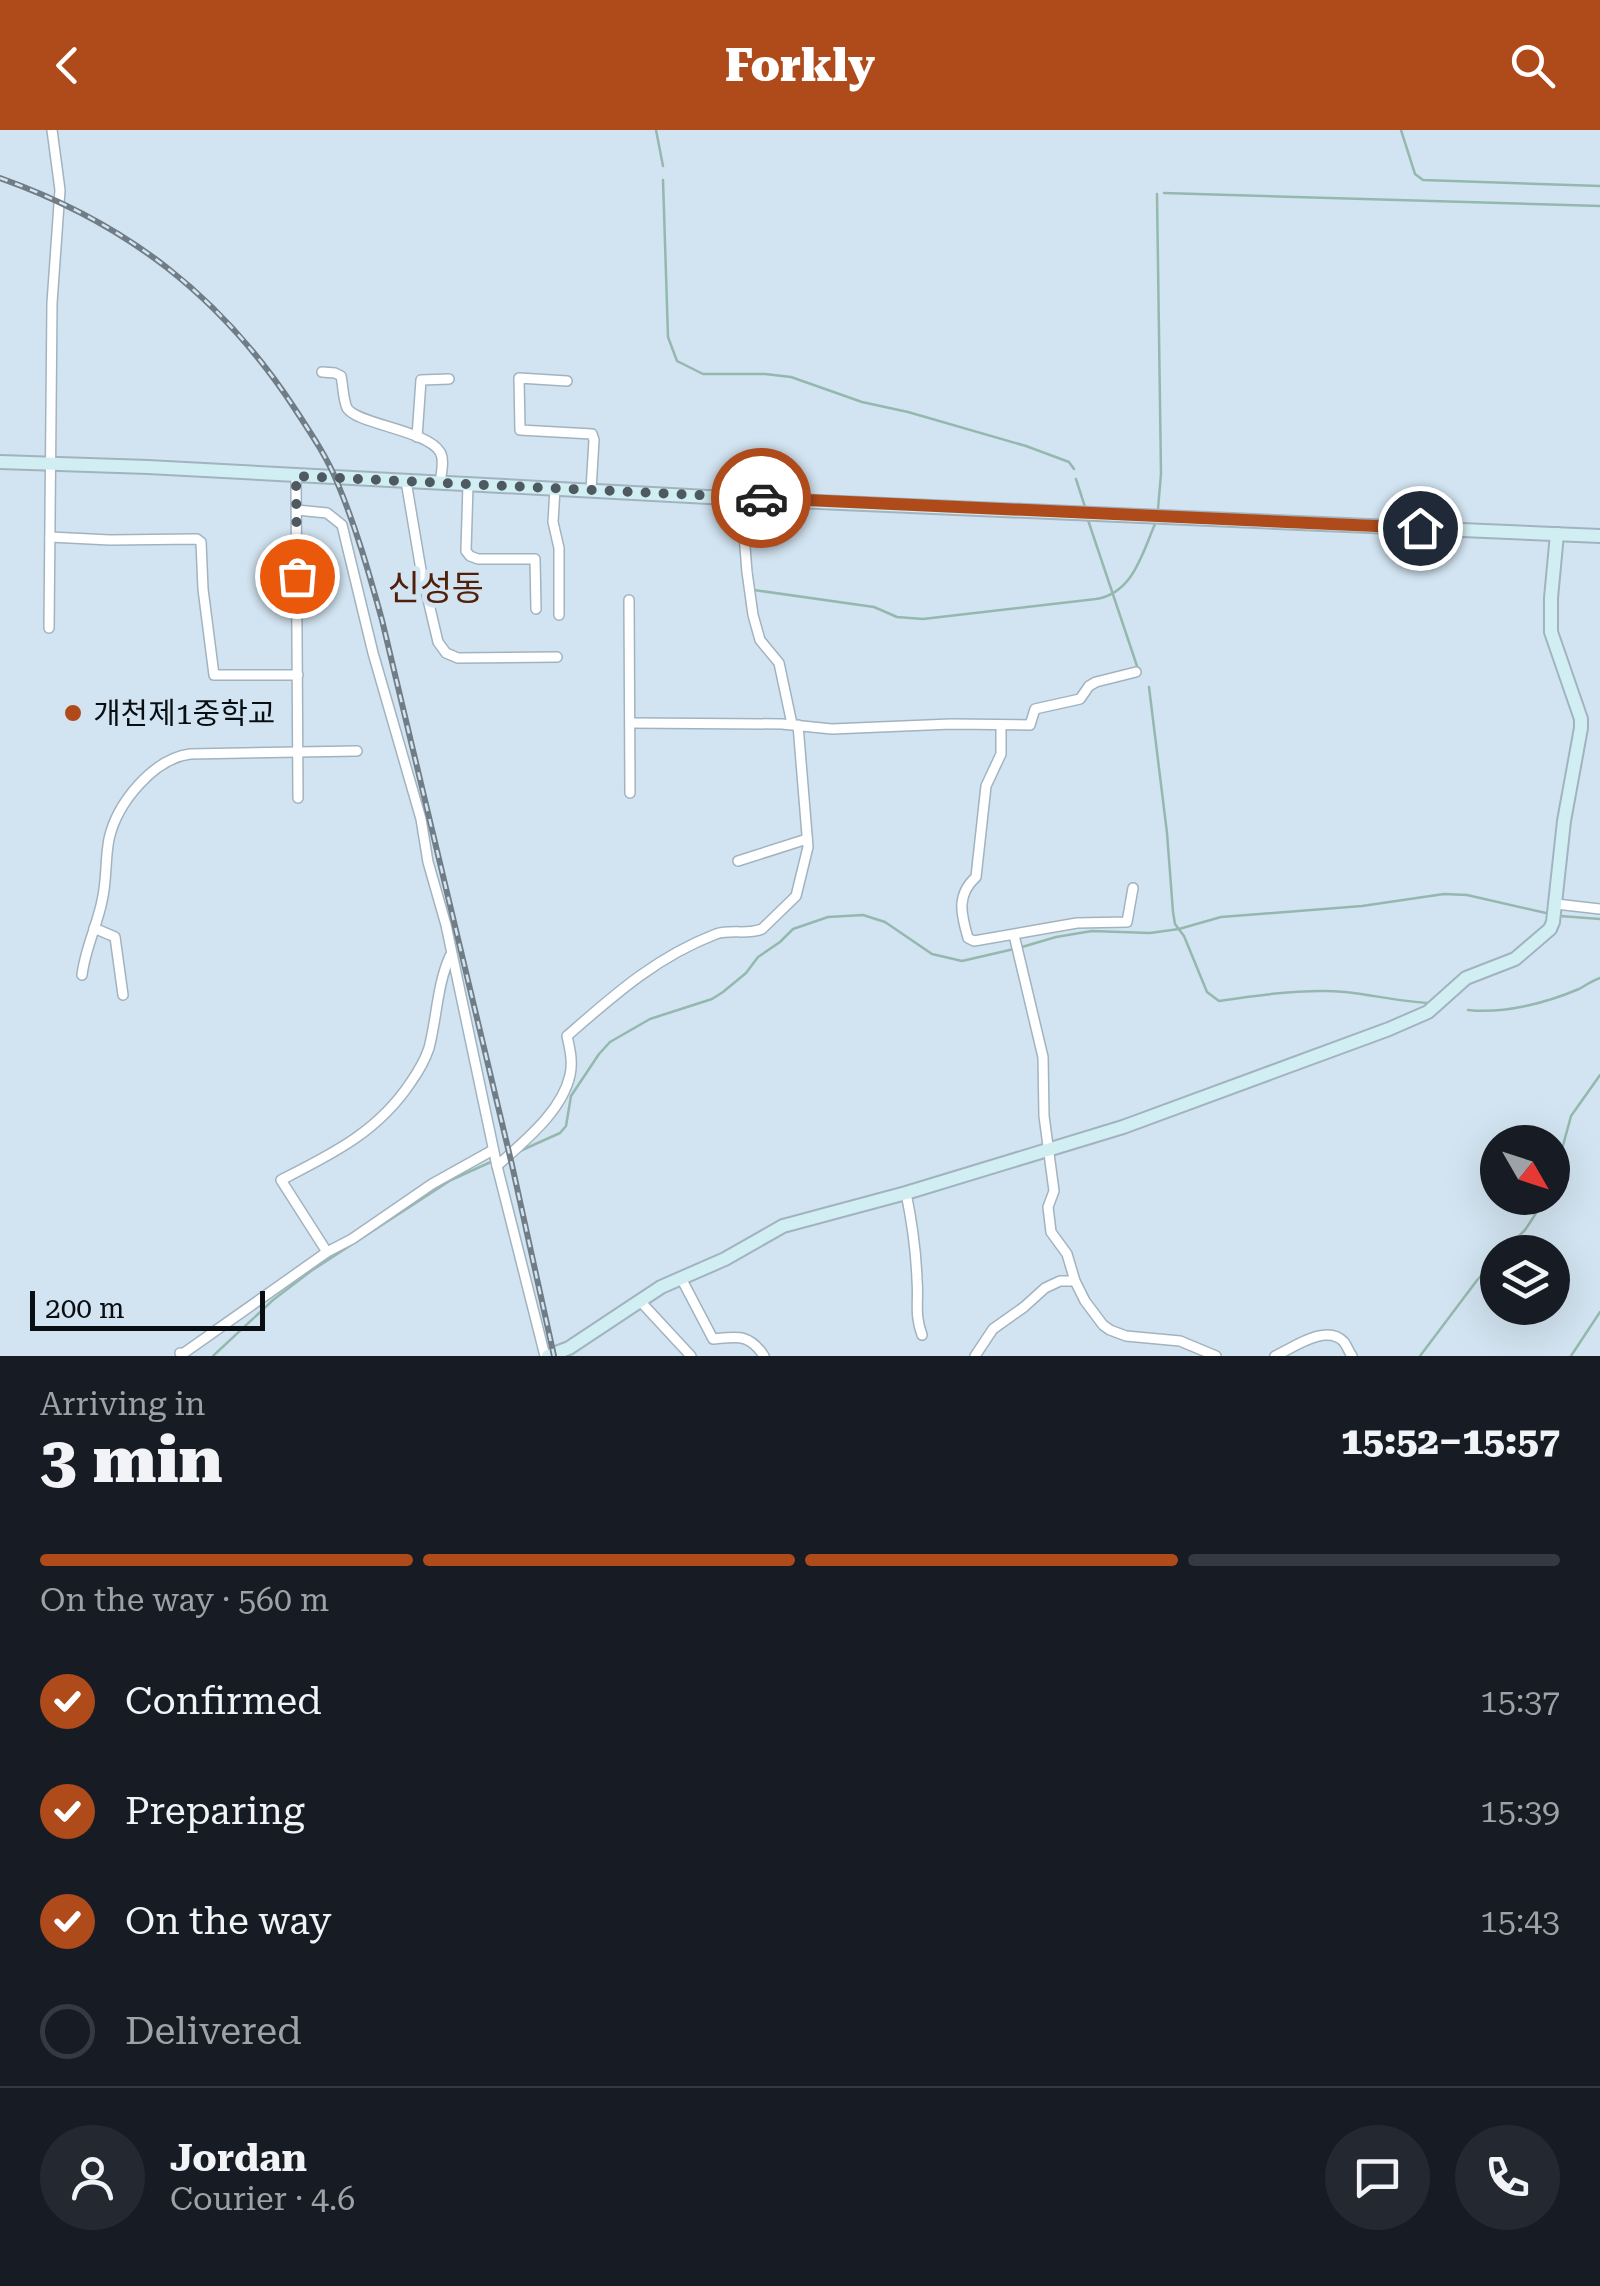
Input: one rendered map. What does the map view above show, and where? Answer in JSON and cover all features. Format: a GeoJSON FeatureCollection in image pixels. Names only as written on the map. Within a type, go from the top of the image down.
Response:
{"type":"FeatureCollection","features":[{"type":"Feature","properties":{"kind":"main road"},"geometry":{"type":"LineString","coordinates":[[0,462],[1600,536]]}},
{"type":"Feature","properties":{"kind":"main road"},"geometry":{"type":"LineString","coordinates":[[546,1356],[567,1352],[640,1300],[783,1226],[1123,1127],[1416,1018],[1466,978],[1509,962],[1544,936],[1554,922],[1564,821],[1581,728],[1550,622],[1557,534]]}},
{"type":"Feature","properties":{"kind":"street"},"geometry":{"type":"LineString","coordinates":[[49,628],[52,303],[60,190],[52,130]]}},
{"type":"Feature","properties":{"kind":"street"},"geometry":{"type":"LineString","coordinates":[[322,372],[341,376],[347,408],[354,414],[428,442],[440,451],[440,483]]}},
{"type":"Feature","properties":{"kind":"street"},"geometry":{"type":"LineString","coordinates":[[416,437],[421,380],[448,378]]}},
{"type":"Feature","properties":{"kind":"street"},"geometry":{"type":"LineString","coordinates":[[567,381],[519,378],[520,430],[592,434],[591,490]]}},
{"type":"Feature","properties":{"kind":"street"},"geometry":{"type":"LineString","coordinates":[[296,476],[298,798]]}},
{"type":"Feature","properties":{"kind":"street"},"geometry":{"type":"LineString","coordinates":[[406,482],[421,570],[438,642],[446,653],[458,658],[556,657]]}},
{"type":"Feature","properties":{"kind":"street"},"geometry":{"type":"LineString","coordinates":[[468,485],[466,551],[478,559],[535,559],[536,609]]}},
{"type":"Feature","properties":{"kind":"street"},"geometry":{"type":"LineString","coordinates":[[556,489],[558,615]]}},
{"type":"Feature","properties":{"kind":"street"},"geometry":{"type":"LineString","coordinates":[[497,1166],[541,1123],[566,1088],[572,1063],[567,1036],[631,980],[721,932],[756,932],[796,896],[808,847],[795,724],[779,664],[760,640],[753,615],[741,498]]}},
{"type":"Feature","properties":{"kind":"street"},"geometry":{"type":"LineString","coordinates":[[296,510],[327,514],[342,525],[420,819],[497,1166],[546,1356]]}},
{"type":"Feature","properties":{"kind":"street"},"geometry":{"type":"LineString","coordinates":[[50,537],[197,539],[214,676],[298,675]]}},
{"type":"Feature","properties":{"kind":"street"},"geometry":{"type":"LineString","coordinates":[[629,600],[630,793]]}},
{"type":"Feature","properties":{"kind":"street"},"geometry":{"type":"LineString","coordinates":[[631,723],[795,724],[832,729],[1030,725],[1036,709],[1080,699],[1096,682],[1136,672]]}},
{"type":"Feature","properties":{"kind":"street"},"geometry":{"type":"LineString","coordinates":[[1001,726],[1002,754],[986,786],[976,877],[965,887],[962,901],[970,940],[1077,923],[1127,922],[1133,888]]}},
{"type":"Feature","properties":{"kind":"street"},"geometry":{"type":"LineString","coordinates":[[82,975],[104,892],[114,824],[134,791],[154,769],[179,755],[190,754],[358,752]]}},
{"type":"Feature","properties":{"kind":"street"},"geometry":{"type":"LineString","coordinates":[[738,861],[807,839]]}},
{"type":"Feature","properties":{"kind":"street"},"geometry":{"type":"LineString","coordinates":[[1556,904],[1600,909]]}},
{"type":"Feature","properties":{"kind":"street"},"geometry":{"type":"LineString","coordinates":[[94,928],[115,936],[122,995]]}},
{"type":"Feature","properties":{"kind":"street"},"geometry":{"type":"LineString","coordinates":[[1014,936],[1041,1047],[1044,1116],[1054,1191],[1048,1201],[1051,1232],[1067,1254],[1085,1301],[1110,1330],[1126,1336],[1180,1340],[1216,1356]]}},
{"type":"Feature","properties":{"kind":"street"},"geometry":{"type":"LineString","coordinates":[[326,1252],[280,1180],[364,1134],[406,1089],[429,1047],[438,993],[452,954]]}},
{"type":"Feature","properties":{"kind":"street"},"geometry":{"type":"LineString","coordinates":[[180,1353],[326,1252],[432,1184],[494,1150]]}},
{"type":"Feature","properties":{"kind":"street"},"geometry":{"type":"LineString","coordinates":[[906,1193],[915,1237],[916,1316],[922,1335]]}},
{"type":"Feature","properties":{"kind":"street"},"geometry":{"type":"LineString","coordinates":[[680,1278],[713,1339],[746,1339],[764,1356]]}},
{"type":"Feature","properties":{"kind":"street"},"geometry":{"type":"LineString","coordinates":[[975,1356],[993,1329],[1045,1288],[1052,1283],[1075,1281]]}},
{"type":"Feature","properties":{"kind":"street"},"geometry":{"type":"LineString","coordinates":[[640,1300],[691,1356]]}},
{"type":"Feature","properties":{"kind":"street"},"geometry":{"type":"LineString","coordinates":[[1276,1356],[1311,1338],[1326,1336],[1344,1342],[1352,1356]]}},
{"type":"Feature","properties":{"kind":"waterway"},"geometry":{"type":"LineString","coordinates":[[656,130],[663,166]]}},
{"type":"Feature","properties":{"kind":"waterway"},"geometry":{"type":"LineString","coordinates":[[1401,130],[1415,174],[1423,180],[1600,186]]}},
{"type":"Feature","properties":{"kind":"waterway"},"geometry":{"type":"LineString","coordinates":[[663,180],[668,337],[677,361],[703,374],[791,377],[862,402],[1026,446],[1069,462],[1074,469]]}},
{"type":"Feature","properties":{"kind":"waterway"},"geometry":{"type":"LineString","coordinates":[[1164,193],[1600,206]]}},
{"type":"Feature","properties":{"kind":"waterway"},"geometry":{"type":"LineString","coordinates":[[1157,194],[1161,474],[1158,509]]}},
{"type":"Feature","properties":{"kind":"waterway"},"geometry":{"type":"LineString","coordinates":[[1076,479],[1085,507]]}},
{"type":"Feature","properties":{"kind":"waterway"},"geometry":{"type":"LineString","coordinates":[[1088,520],[1138,669]]}},
{"type":"Feature","properties":{"kind":"waterway"},"geometry":{"type":"LineString","coordinates":[[754,590],[874,607],[897,617],[923,619],[1096,599],[1128,581],[1155,524]]}},
{"type":"Feature","properties":{"kind":"waterway"},"geometry":{"type":"LineString","coordinates":[[1149,687],[1175,924],[1184,936],[1207,992],[1219,1001],[1331,991],[1431,1003]]}},
{"type":"Feature","properties":{"kind":"waterway"},"geometry":{"type":"LineString","coordinates":[[1022,947],[1092,931],[1150,933],[1221,917],[1362,906],[1444,894],[1467,895],[1546,913]]}},
{"type":"Feature","properties":{"kind":"waterway"},"geometry":{"type":"LineString","coordinates":[[520,1151],[560,1133],[566,1126],[571,1096],[610,1042],[650,1019],[712,999],[793,929],[828,917],[863,915],[885,922],[932,954],[962,961],[1014,949]]}},
{"type":"Feature","properties":{"kind":"waterway"},"geometry":{"type":"LineString","coordinates":[[1560,916],[1600,919]]}},
{"type":"Feature","properties":{"kind":"waterway"},"geometry":{"type":"LineString","coordinates":[[1468,1010],[1510,1009],[1539,1003],[1600,978]]}},
{"type":"Feature","properties":{"kind":"waterway"},"geometry":{"type":"LineString","coordinates":[[1569,1125],[1600,1075]]}},
{"type":"Feature","properties":{"kind":"waterway"},"geometry":{"type":"LineString","coordinates":[[213,1356],[311,1271],[451,1180],[493,1161]]}},
{"type":"Feature","properties":{"kind":"waterway"},"geometry":{"type":"LineString","coordinates":[[1520,1235],[1535,1215]]}},
{"type":"Feature","properties":{"kind":"waterway"},"geometry":{"type":"LineString","coordinates":[[1420,1356],[1480,1277]]}},
{"type":"Feature","properties":{"kind":"waterway"},"geometry":{"type":"LineString","coordinates":[[1571,1356],[1600,1312]]}},
{"type":"Feature","properties":{"kind":"railway"},"geometry":{"type":"LineString","coordinates":[[0,178],[46,196],[130,241],[203,298],[266,368],[333,473],[382,620],[554,1356]]}},
{"type":"Feature","properties":{"kind":"way so far"},"geometry":{"type":"LineString","coordinates":[[297,576],[296,476],[761,498]]}},
{"type":"Feature","properties":{"kind":"place","name":"개천제1중학교"},"geometry":{"type":"Point","coordinates":[73,713]}},
{"type":"Feature","properties":{"kind":"district","name":"신성동"},"geometry":{"type":"Point","coordinates":[436,588]}},
{"type":"Feature","properties":{"kind":"route"},"geometry":{"type":"LineString","coordinates":[[761,498],[1420,528]]}}]}
